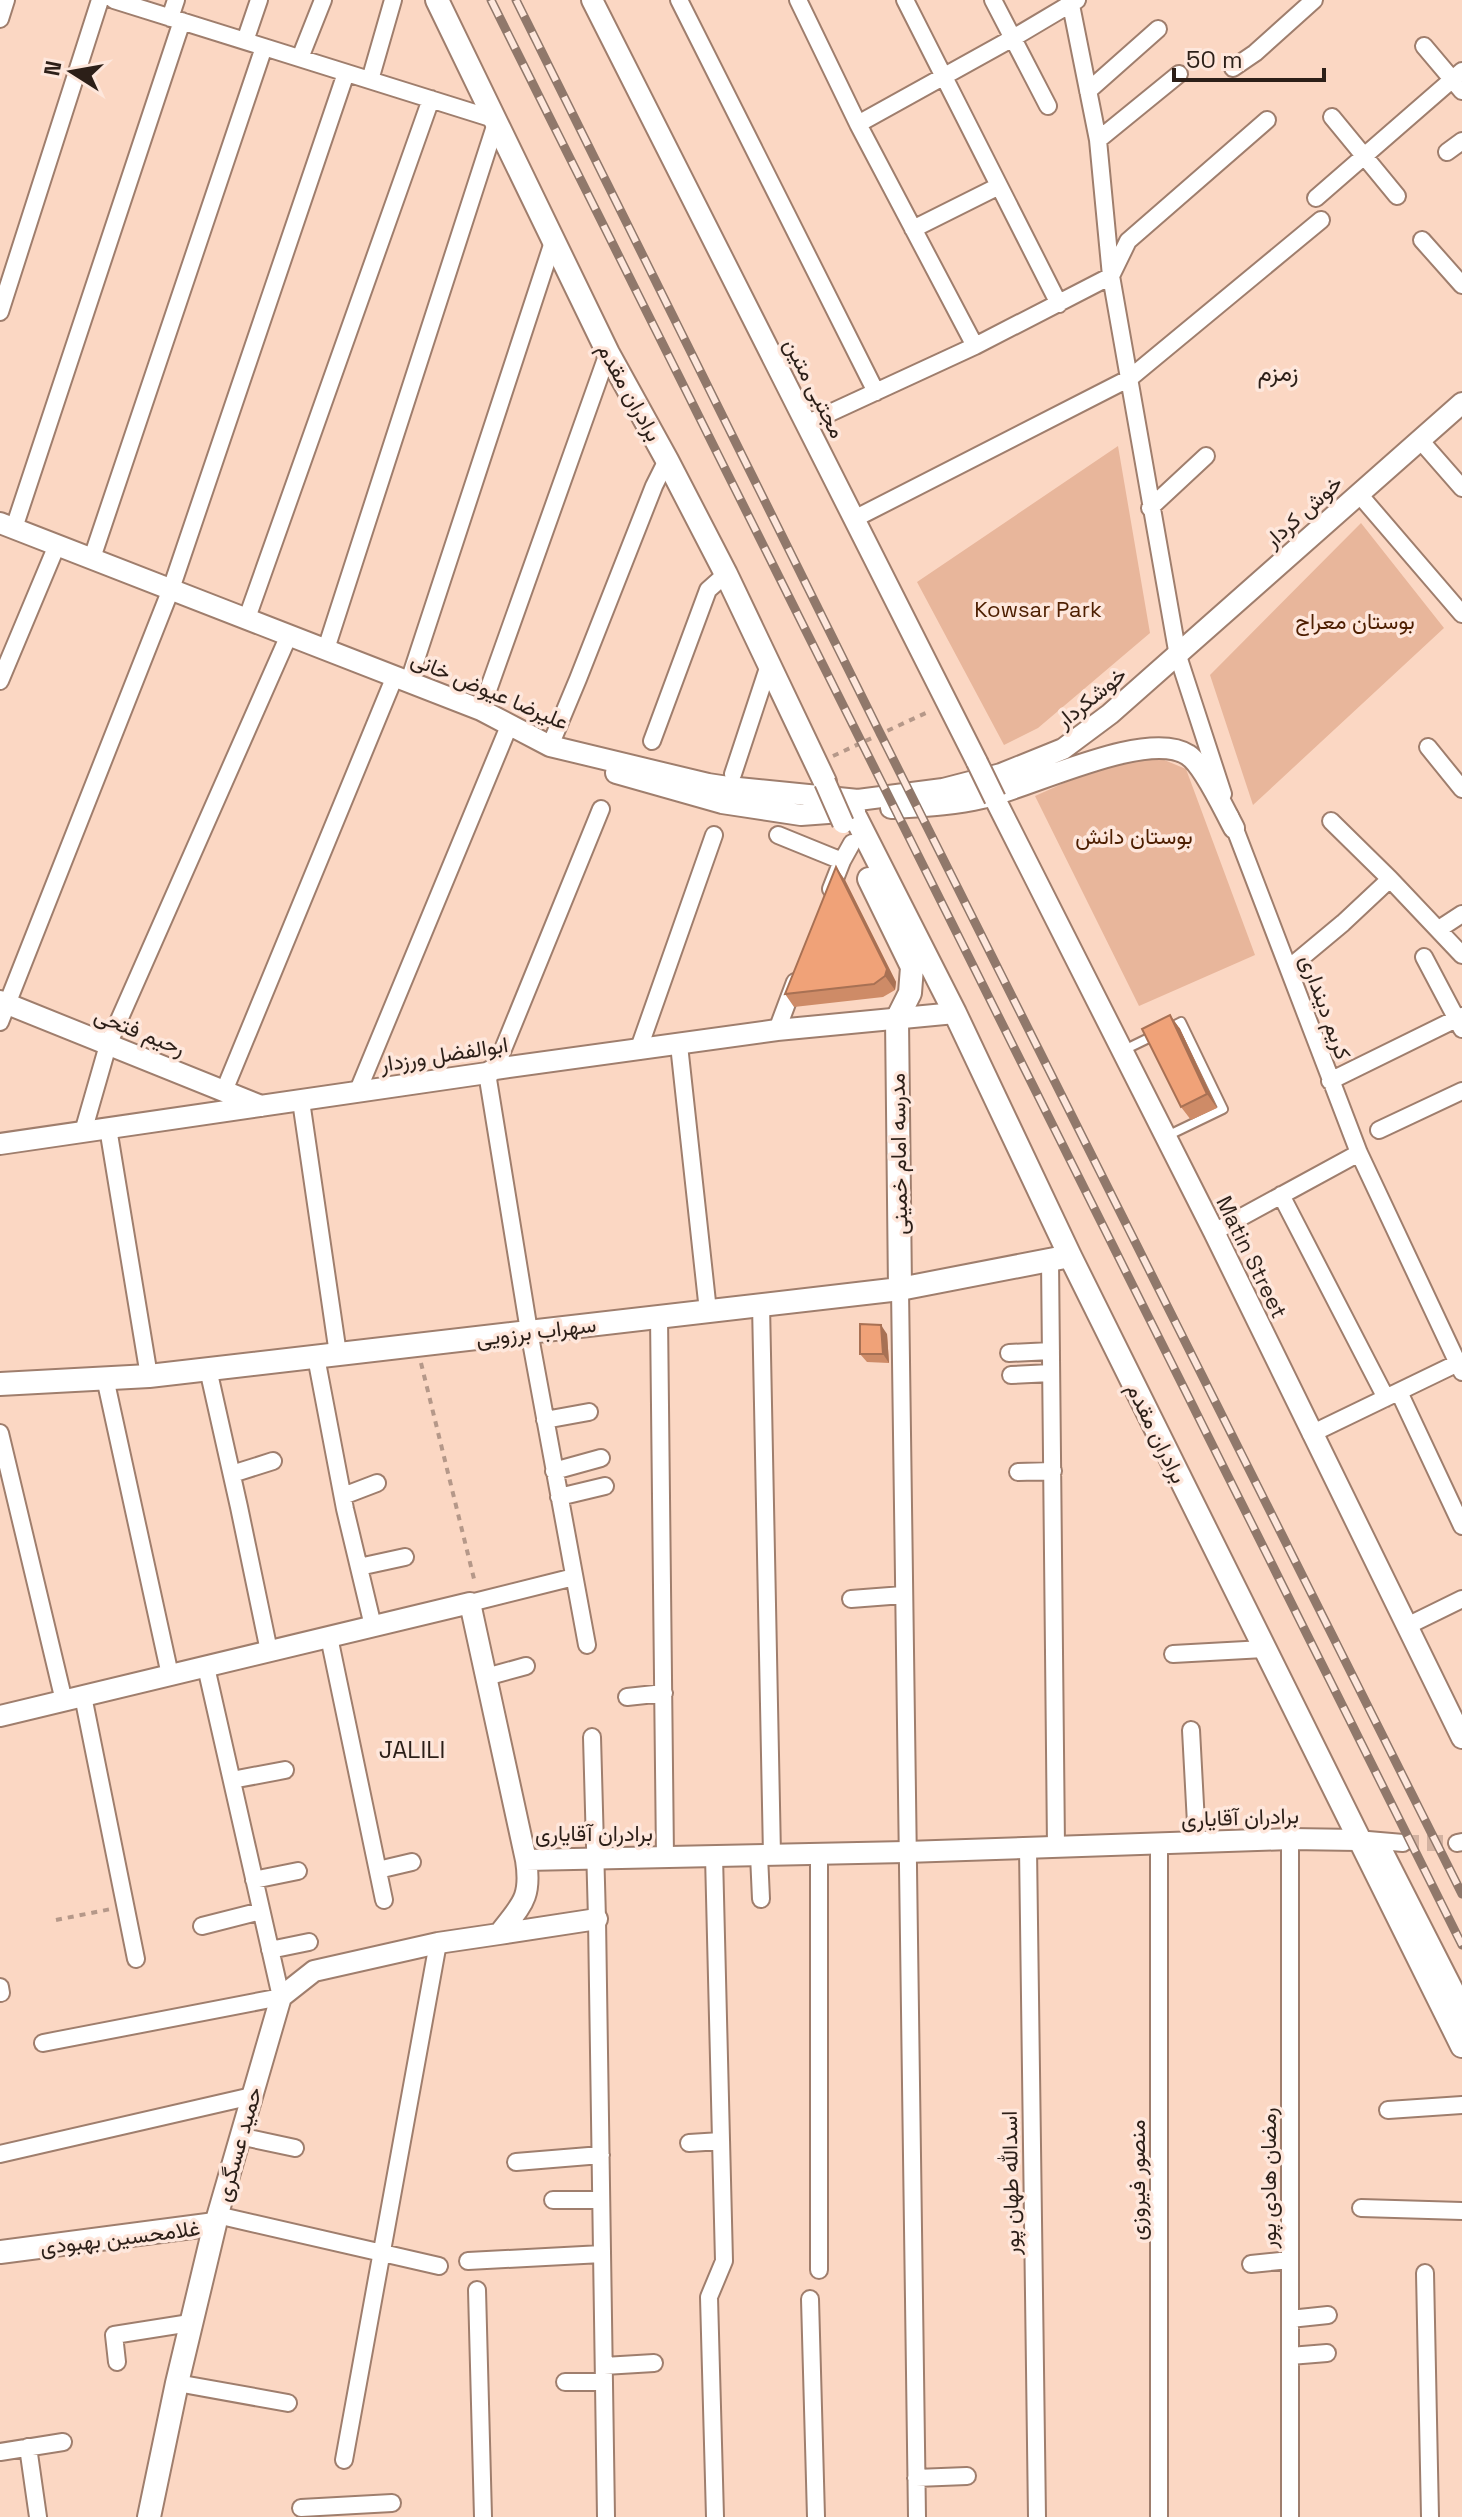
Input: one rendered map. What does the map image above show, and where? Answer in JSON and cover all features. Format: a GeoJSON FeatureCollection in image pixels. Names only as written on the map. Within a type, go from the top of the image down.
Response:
{"type":"FeatureCollection","features":[{"type":"Feature","properties":{"kind":"main road","name":"برادران مقدم"},"geometry":{"type":"LineString","coordinates":[[437,0],[501,118]]}},
{"type":"Feature","properties":{"kind":"main road","name":"برادران مقدم"},"geometry":{"type":"LineString","coordinates":[[448,0],[612,349],[730,572],[829,773]]}},
{"type":"Feature","properties":{"kind":"main road","name":"برادران مقدم"},"geometry":{"type":"LineString","coordinates":[[851,836],[955,1013],[1066,1257],[1264,1649],[1462,2010]]}},
{"type":"Feature","properties":{"kind":"main road"},"geometry":{"type":"LineString","coordinates":[[851,836],[912,967],[910,993],[897,1019]]}},
{"type":"Feature","properties":{"kind":"main road","name":"مدرسه امام خمینی"},"geometry":{"type":"LineString","coordinates":[[897,1019],[900,1289]]}},
{"type":"Feature","properties":{"kind":"main road","name":"برادران مقدم"},"geometry":{"type":"LineString","coordinates":[[1066,1257],[1367,1840],[1462,2046]]}},
{"type":"Feature","properties":{"kind":"main road","name":"سهراب برزویی"},"geometry":{"type":"LineString","coordinates":[[0,1384],[149,1376],[900,1289],[1066,1257]]}},
{"type":"Feature","properties":{"kind":"main road","name":"غلامحسین بهبودی"},"geometry":{"type":"LineString","coordinates":[[0,2252],[216,2220]]}},
{"type":"Feature","properties":{"kind":"main road","name":"حمید عسگری"},"geometry":{"type":"LineString","coordinates":[[149,2517],[190,2323],[216,2220]]}},
{"type":"Feature","properties":{"kind":"street"},"geometry":{"type":"LineString","coordinates":[[0,19],[6,0]]}},
{"type":"Feature","properties":{"kind":"street"},"geometry":{"type":"LineString","coordinates":[[0,312],[100,0]]}},
{"type":"Feature","properties":{"kind":"street"},"geometry":{"type":"LineString","coordinates":[[114,0],[501,118],[326,649]]}},
{"type":"Feature","properties":{"kind":"street"},"geometry":{"type":"LineString","coordinates":[[7,525],[176,20],[176,0]]}},
{"type":"Feature","properties":{"kind":"street"},"geometry":{"type":"LineString","coordinates":[[245,41],[259,0]]}},
{"type":"Feature","properties":{"kind":"street"},"geometry":{"type":"LineString","coordinates":[[300,58],[323,0]]}},
{"type":"Feature","properties":{"kind":"street"},"geometry":{"type":"LineString","coordinates":[[370,80],[393,0]]}},
{"type":"Feature","properties":{"kind":"street","name":"مجتبی متین"},"geometry":{"type":"LineString","coordinates":[[592,0],[995,799]]}},
{"type":"Feature","properties":{"kind":"street"},"geometry":{"type":"LineString","coordinates":[[679,0],[876,392]]}},
{"type":"Feature","properties":{"kind":"street"},"geometry":{"type":"LineString","coordinates":[[798,0],[858,124],[975,346]]}},
{"type":"Feature","properties":{"kind":"street"},"geometry":{"type":"LineString","coordinates":[[905,0],[1059,304]]}},
{"type":"Feature","properties":{"kind":"street"},"geometry":{"type":"LineString","coordinates":[[993,0],[1048,106]]}},
{"type":"Feature","properties":{"kind":"street"},"geometry":{"type":"LineString","coordinates":[[1233,68],[1255,53],[1314,0]]}},
{"type":"Feature","properties":{"kind":"street"},"geometry":{"type":"LineString","coordinates":[[858,124],[1073,1]]}},
{"type":"Feature","properties":{"kind":"street","name":"کریم دینداری"},"geometry":{"type":"LineString","coordinates":[[1073,1],[1098,140],[1111,276],[1178,656],[1234,828],[1330,1081],[1359,1153],[1461,1365]]}},
{"type":"Feature","properties":{"kind":"street"},"geometry":{"type":"LineString","coordinates":[[1088,91],[1158,29]]}},
{"type":"Feature","properties":{"kind":"street"},"geometry":{"type":"LineString","coordinates":[[1316,198],[1459,81],[1424,46]]}},
{"type":"Feature","properties":{"kind":"street"},"geometry":{"type":"LineString","coordinates":[[92,558],[264,47]]}},
{"type":"Feature","properties":{"kind":"street"},"geometry":{"type":"LineString","coordinates":[[2,1009],[171,589],[346,73]]}},
{"type":"Feature","properties":{"kind":"street"},"geometry":{"type":"LineString","coordinates":[[1098,140],[1179,74]]}},
{"type":"Feature","properties":{"kind":"street"},"geometry":{"type":"LineString","coordinates":[[247,618],[431,99]]}},
{"type":"Feature","properties":{"kind":"street"},"geometry":{"type":"LineString","coordinates":[[1332,117],[1397,196]]}},
{"type":"Feature","properties":{"kind":"street"},"geometry":{"type":"LineString","coordinates":[[806,424],[975,346],[1111,276],[1128,241],[1267,120]]}},
{"type":"Feature","properties":{"kind":"street"},"geometry":{"type":"LineString","coordinates":[[1447,152],[1462,141]]}},
{"type":"Feature","properties":{"kind":"street"},"geometry":{"type":"LineString","coordinates":[[913,229],[999,186]]}},
{"type":"Feature","properties":{"kind":"street"},"geometry":{"type":"LineString","coordinates":[[854,519],[1130,378],[1321,220]]}},
{"type":"Feature","properties":{"kind":"street"},"geometry":{"type":"LineString","coordinates":[[224,1091],[402,679],[558,239]]}},
{"type":"Feature","properties":{"kind":"street"},"geometry":{"type":"LineString","coordinates":[[1422,240],[1462,285]]}},
{"type":"Feature","properties":{"kind":"street"},"geometry":{"type":"LineString","coordinates":[[481,710],[612,349]]}},
{"type":"Feature","properties":{"kind":"street","name":"خوش کردار"},"geometry":{"type":"LineString","coordinates":[[1178,656],[1462,403]]}},
{"type":"Feature","properties":{"kind":"street"},"geometry":{"type":"LineString","coordinates":[[1420,440],[1462,488]]}},
{"type":"Feature","properties":{"kind":"street"},"geometry":{"type":"LineString","coordinates":[[1150,508],[1206,456]]}},
{"type":"Feature","properties":{"kind":"street"},"geometry":{"type":"LineString","coordinates":[[550,746],[654,486],[671,458]]}},
{"type":"Feature","properties":{"kind":"street"},"geometry":{"type":"LineString","coordinates":[[1358,493],[1462,614]]}},
{"type":"Feature","properties":{"kind":"street","name":"علیرضا عیوض خانی"},"geometry":{"type":"LineString","coordinates":[[7,525],[481,710],[550,746],[708,784],[858,800],[1029,774]]}},
{"type":"Feature","properties":{"kind":"street"},"geometry":{"type":"LineString","coordinates":[[0,681],[57,545]]}},
{"type":"Feature","properties":{"kind":"street"},"geometry":{"type":"LineString","coordinates":[[652,741],[708,590],[730,572]]}},
{"type":"Feature","properties":{"kind":"street"},"geometry":{"type":"LineString","coordinates":[[83,1132],[108,1045],[289,635]]}},
{"type":"Feature","properties":{"kind":"street","name":"خوشکردار"},"geometry":{"type":"LineString","coordinates":[[1029,774],[1084,734],[1178,656]]}},
{"type":"Feature","properties":{"kind":"street"},"geometry":{"type":"LineString","coordinates":[[733,774],[774,662]]}},
{"type":"Feature","properties":{"kind":"street"},"geometry":{"type":"LineString","coordinates":[[357,1093],[509,726]]}},
{"type":"Feature","properties":{"kind":"street"},"geometry":{"type":"LineString","coordinates":[[1428,747],[1462,789]]}},
{"type":"Feature","properties":{"kind":"street"},"geometry":{"type":"LineString","coordinates":[[1029,774],[1150,748],[1178,751],[1198,764],[1234,828]]}},
{"type":"Feature","properties":{"kind":"street"},"geometry":{"type":"LineString","coordinates":[[825,903],[851,836],[829,773]]}},
{"type":"Feature","properties":{"kind":"street","name":"Matin Street"},"geometry":{"type":"LineString","coordinates":[[995,799],[1124,1050],[1462,1738]]}},
{"type":"Feature","properties":{"kind":"street"},"geometry":{"type":"LineString","coordinates":[[587,1645],[529,1331],[491,1071],[601,809]]}},
{"type":"Feature","properties":{"kind":"street"},"geometry":{"type":"LineString","coordinates":[[1331,821],[1462,955]]}},
{"type":"Feature","properties":{"kind":"street"},"geometry":{"type":"LineString","coordinates":[[638,1051],[714,835]]}},
{"type":"Feature","properties":{"kind":"street"},"geometry":{"type":"LineString","coordinates":[[778,835],[851,836]]}},
{"type":"Feature","properties":{"kind":"street"},"geometry":{"type":"LineString","coordinates":[[1289,968],[1390,879]]}},
{"type":"Feature","properties":{"kind":"street"},"geometry":{"type":"LineString","coordinates":[[1439,929],[1462,914]]}},
{"type":"Feature","properties":{"kind":"street"},"geometry":{"type":"LineString","coordinates":[[1330,1081],[1460,1021],[1424,957]]}},
{"type":"Feature","properties":{"kind":"street"},"geometry":{"type":"LineString","coordinates":[[777,1030],[798,974]]}},
{"type":"Feature","properties":{"kind":"street","name":"رحیم فتحی"},"geometry":{"type":"LineString","coordinates":[[2,1009],[108,1045],[261,1106]]}},
{"type":"Feature","properties":{"kind":"street","name":"ابوالفضل ورزدار"},"geometry":{"type":"LineString","coordinates":[[0,1144],[777,1030],[955,1013]]}},
{"type":"Feature","properties":{"kind":"street"},"geometry":{"type":"LineString","coordinates":[[679,1045],[708,1311]]}},
{"type":"Feature","properties":{"kind":"street"},"geometry":{"type":"LineString","coordinates":[[1379,1130],[1462,1091]]}},
{"type":"Feature","properties":{"kind":"street"},"geometry":{"type":"LineString","coordinates":[[301,1101],[343,1496],[373,1626]]}},
{"type":"Feature","properties":{"kind":"street"},"geometry":{"type":"LineString","coordinates":[[108,1128],[149,1376]]}},
{"type":"Feature","properties":{"kind":"street"},"geometry":{"type":"LineString","coordinates":[[1214,1232],[1359,1153]]}},
{"type":"Feature","properties":{"kind":"street"},"geometry":{"type":"LineString","coordinates":[[1281,1195],[1462,1526]]}},
{"type":"Feature","properties":{"kind":"street"},"geometry":{"type":"LineString","coordinates":[[1056,1847],[1051,1351],[1066,1257]]}},
{"type":"Feature","properties":{"kind":"street"},"geometry":{"type":"LineString","coordinates":[[900,1289],[917,2517]]}},
{"type":"Feature","properties":{"kind":"street"},"geometry":{"type":"LineString","coordinates":[[761,1304],[766,1855],[761,1899]]}},
{"type":"Feature","properties":{"kind":"street"},"geometry":{"type":"LineString","coordinates":[[659,1316],[665,1857]]}},
{"type":"Feature","properties":{"kind":"street"},"geometry":{"type":"LineString","coordinates":[[1009,1353],[1051,1351]]}},
{"type":"Feature","properties":{"kind":"street"},"geometry":{"type":"LineString","coordinates":[[1311,1434],[1461,1365]]}},
{"type":"Feature","properties":{"kind":"street"},"geometry":{"type":"LineString","coordinates":[[208,1369],[269,1651]]}},
{"type":"Feature","properties":{"kind":"street"},"geometry":{"type":"LineString","coordinates":[[1011,1375],[1051,1373]]}},
{"type":"Feature","properties":{"kind":"street"},"geometry":{"type":"LineString","coordinates":[[105,1378],[170,1675]]}},
{"type":"Feature","properties":{"kind":"street"},"geometry":{"type":"LineString","coordinates":[[545,1420],[589,1412]]}},
{"type":"Feature","properties":{"kind":"street"},"geometry":{"type":"LineString","coordinates":[[0,1433],[74,1698],[136,1959]]}},
{"type":"Feature","properties":{"kind":"street"},"geometry":{"type":"LineString","coordinates":[[554,1471],[601,1458]]}},
{"type":"Feature","properties":{"kind":"street"},"geometry":{"type":"LineString","coordinates":[[232,1474],[273,1461]]}},
{"type":"Feature","properties":{"kind":"street"},"geometry":{"type":"LineString","coordinates":[[1018,1472],[1053,1471]]}},
{"type":"Feature","properties":{"kind":"street"},"geometry":{"type":"LineString","coordinates":[[343,1496],[377,1483]]}},
{"type":"Feature","properties":{"kind":"street"},"geometry":{"type":"LineString","coordinates":[[559,1497],[605,1486]]}},
{"type":"Feature","properties":{"kind":"street"},"geometry":{"type":"LineString","coordinates":[[359,1567],[405,1557]]}},
{"type":"Feature","properties":{"kind":"street"},"geometry":{"type":"LineString","coordinates":[[0,1716],[574,1577]]}},
{"type":"Feature","properties":{"kind":"street"},"geometry":{"type":"LineString","coordinates":[[851,1599],[903,1595]]}},
{"type":"Feature","properties":{"kind":"street"},"geometry":{"type":"LineString","coordinates":[[1407,1626],[1462,1599]]}},
{"type":"Feature","properties":{"kind":"street","name":"برادران آقایاری"},"geometry":{"type":"LineString","coordinates":[[474,1601],[486,1677],[526,1860],[906,1852],[1290,1839],[1367,1840]]}},
{"type":"Feature","properties":{"kind":"street"},"geometry":{"type":"LineString","coordinates":[[329,1637],[384,1900]]}},
{"type":"Feature","properties":{"kind":"street"},"geometry":{"type":"LineString","coordinates":[[1173,1654],[1264,1649]]}},
{"type":"Feature","properties":{"kind":"street"},"geometry":{"type":"LineString","coordinates":[[486,1677],[526,1666]]}},
{"type":"Feature","properties":{"kind":"street"},"geometry":{"type":"LineString","coordinates":[[206,1667],[281,1997]]}},
{"type":"Feature","properties":{"kind":"street"},"geometry":{"type":"LineString","coordinates":[[627,1697],[664,1693]]}},
{"type":"Feature","properties":{"kind":"street"},"geometry":{"type":"LineString","coordinates":[[1191,1730],[1197,1842]]}},
{"type":"Feature","properties":{"kind":"street"},"geometry":{"type":"LineString","coordinates":[[592,1737],[606,2517]]}},
{"type":"Feature","properties":{"kind":"street"},"geometry":{"type":"LineString","coordinates":[[232,1780],[285,1770]]}},
{"type":"Feature","properties":{"kind":"street","name":"رمضان هادی پور"},"geometry":{"type":"LineString","coordinates":[[1290,1839],[1290,2517]]}},
{"type":"Feature","properties":{"kind":"street"},"geometry":{"type":"LineString","coordinates":[[1367,1840],[1403,1843]]}},
{"type":"Feature","properties":{"kind":"street","name":"منصور فیروزی"},"geometry":{"type":"LineString","coordinates":[[1159,1844],[1159,2517]]}},
{"type":"Feature","properties":{"kind":"street","name":"اسدالله طهان پور"},"geometry":{"type":"LineString","coordinates":[[1028,1848],[1037,2517]]}},
{"type":"Feature","properties":{"kind":"street"},"geometry":{"type":"LineString","coordinates":[[819,1854],[819,2270]]}},
{"type":"Feature","properties":{"kind":"street"},"geometry":{"type":"LineString","coordinates":[[714,1856],[724,2261],[709,2297],[715,2517]]}},
{"type":"Feature","properties":{"kind":"street"},"geometry":{"type":"LineString","coordinates":[[499,1934],[524,1902],[529,1881],[526,1860]]}},
{"type":"Feature","properties":{"kind":"street"},"geometry":{"type":"LineString","coordinates":[[378,1870],[412,1862]]}},
{"type":"Feature","properties":{"kind":"street"},"geometry":{"type":"LineString","coordinates":[[254,1880],[298,1871]]}},
{"type":"Feature","properties":{"kind":"street"},"geometry":{"type":"LineString","coordinates":[[202,1926],[261,1911]]}},
{"type":"Feature","properties":{"kind":"street"},"geometry":{"type":"LineString","coordinates":[[43,2043],[281,1997],[314,1971],[438,1943],[597,1919]]}},
{"type":"Feature","properties":{"kind":"street"},"geometry":{"type":"LineString","coordinates":[[270,1950],[309,1942]]}},
{"type":"Feature","properties":{"kind":"street"},"geometry":{"type":"LineString","coordinates":[[344,2460],[438,1943]]}},
{"type":"Feature","properties":{"kind":"street","name":"حمید عسگری"},"geometry":{"type":"LineString","coordinates":[[216,2220],[281,1997]]}},
{"type":"Feature","properties":{"kind":"street"},"geometry":{"type":"LineString","coordinates":[[0,2154],[252,2096]]}},
{"type":"Feature","properties":{"kind":"street"},"geometry":{"type":"LineString","coordinates":[[1388,2110],[1462,2105]]}},
{"type":"Feature","properties":{"kind":"street"},"geometry":{"type":"LineString","coordinates":[[239,2136],[295,2148]]}},
{"type":"Feature","properties":{"kind":"street"},"geometry":{"type":"LineString","coordinates":[[689,2143],[721,2141]]}},
{"type":"Feature","properties":{"kind":"street"},"geometry":{"type":"LineString","coordinates":[[516,2162],[601,2155]]}},
{"type":"Feature","properties":{"kind":"street"},"geometry":{"type":"LineString","coordinates":[[553,2200],[601,2200]]}},
{"type":"Feature","properties":{"kind":"street"},"geometry":{"type":"LineString","coordinates":[[1361,2208],[1462,2211]]}},
{"type":"Feature","properties":{"kind":"street","name":"غلامحسین بهبودی"},"geometry":{"type":"LineString","coordinates":[[216,2220],[380,2258],[439,2266]]}},
{"type":"Feature","properties":{"kind":"street"},"geometry":{"type":"LineString","coordinates":[[468,2261],[602,2254]]}},
{"type":"Feature","properties":{"kind":"street"},"geometry":{"type":"LineString","coordinates":[[1251,2264],[1290,2260]]}},
{"type":"Feature","properties":{"kind":"street"},"geometry":{"type":"LineString","coordinates":[[1425,2273],[1430,2517]]}},
{"type":"Feature","properties":{"kind":"street"},"geometry":{"type":"LineString","coordinates":[[477,2290],[483,2517]]}},
{"type":"Feature","properties":{"kind":"street"},"geometry":{"type":"LineString","coordinates":[[810,2299],[816,2517]]}},
{"type":"Feature","properties":{"kind":"street"},"geometry":{"type":"LineString","coordinates":[[1290,2319],[1328,2315]]}},
{"type":"Feature","properties":{"kind":"street"},"geometry":{"type":"LineString","coordinates":[[117,2362],[114,2335],[190,2323]]}},
{"type":"Feature","properties":{"kind":"street"},"geometry":{"type":"LineString","coordinates":[[1290,2356],[1327,2353]]}},
{"type":"Feature","properties":{"kind":"street"},"geometry":{"type":"LineString","coordinates":[[565,2382],[654,2363]]}},
{"type":"Feature","properties":{"kind":"street"},"geometry":{"type":"LineString","coordinates":[[177,2383],[288,2403]]}},
{"type":"Feature","properties":{"kind":"street"},"geometry":{"type":"LineString","coordinates":[[0,2452],[63,2442]]}},
{"type":"Feature","properties":{"kind":"street"},"geometry":{"type":"LineString","coordinates":[[28,2447],[38,2517]]}},
{"type":"Feature","properties":{"kind":"street"},"geometry":{"type":"LineString","coordinates":[[916,2478],[967,2476]]}},
{"type":"Feature","properties":{"kind":"street"},"geometry":{"type":"LineString","coordinates":[[301,2508],[392,2503]]}},
{"type":"Feature","properties":{"kind":"lane"},"geometry":{"type":"LineString","coordinates":[[1124,1050],[1181,1022],[1223,1109],[1166,1136]]}},
{"type":"Feature","properties":{"kind":"path"},"geometry":{"type":"LineString","coordinates":[[829,773],[947,704]]}},
{"type":"Feature","properties":{"kind":"path"},"geometry":{"type":"LineString","coordinates":[[417,1345],[474,1601]]}},
{"type":"Feature","properties":{"kind":"path"},"geometry":{"type":"LineString","coordinates":[[56,1920],[125,1906]]}},
{"type":"Feature","properties":{"kind":"green space","name":"Kowsar Park"},"geometry":{"type":"Polygon","coordinates":[[[1118,446],[1150,633],[1038,728],[1004,745],[917,582],[1118,446]]]}},
{"type":"Feature","properties":{"kind":"green space","name":"بوستان معراج"},"geometry":{"type":"Polygon","coordinates":[[[1361,523],[1444,628],[1253,805],[1210,675],[1361,523]]]}},
{"type":"Feature","properties":{"kind":"green space","name":"بوستان دانش"},"geometry":{"type":"Polygon","coordinates":[[[1157,757],[1186,769],[1255,955],[1139,1006],[1035,796],[1111,762],[1157,757]]]}},
{"type":"Feature","properties":{"kind":"building"},"geometry":{"type":"Polygon","coordinates":[[[836,867],[887,969],[885,976],[874,984],[785,994],[836,867]]]}},
{"type":"Feature","properties":{"kind":"building"},"geometry":{"type":"Polygon","coordinates":[[[1170,1015],[1207,1094],[1181,1107],[1142,1029],[1170,1015]]]}},
{"type":"Feature","properties":{"kind":"building"},"geometry":{"type":"Polygon","coordinates":[[[860,1324],[881,1325],[883,1354],[860,1354],[860,1324]]]}},
{"type":"Feature","properties":{"kind":"tunnel"},"geometry":{"type":"LineString","coordinates":[[1403,1843],[1457,1843]]}},
{"type":"Feature","properties":{"kind":"railway"},"geometry":{"type":"LineString","coordinates":[[491,0],[1462,1945]]}},
{"type":"Feature","properties":{"kind":"railway"},"geometry":{"type":"LineString","coordinates":[[516,0],[1462,1894]]}},
{"type":"Feature","properties":{"kind":"district","name":"زمزم"},"geometry":{"type":"Point","coordinates":[1278,373]}},
{"type":"Feature","properties":{"kind":"district","name":"JALILI"},"geometry":{"type":"Point","coordinates":[412,1750]}}]}
